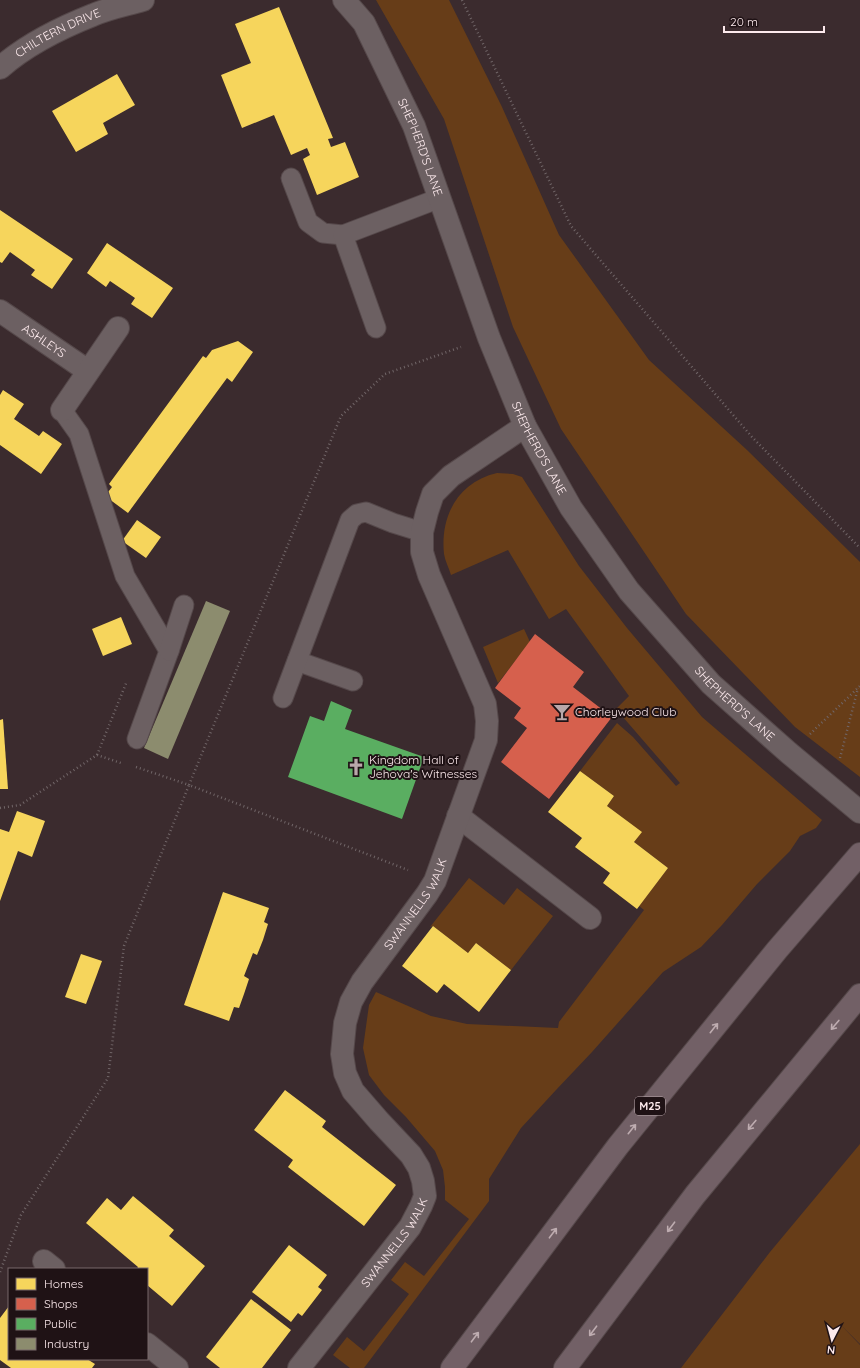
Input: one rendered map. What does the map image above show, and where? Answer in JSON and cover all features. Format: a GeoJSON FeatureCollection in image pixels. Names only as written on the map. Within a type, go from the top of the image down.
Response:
{"type":"FeatureCollection","features":[{"type":"Feature","properties":{"kind":"highway","name":"M25"},"geometry":{"type":"LineString","coordinates":[[452,1368],[618,1146],[778,950],[860,854]]}},
{"type":"Feature","properties":{"kind":"highway"},"geometry":{"type":"LineString","coordinates":[[565,1368],[695,1195],[860,995]]}},
{"type":"Feature","properties":{"kind":"street","name":"CHILTERN DRIVE"},"geometry":{"type":"LineString","coordinates":[[0,68],[14,56],[46,36],[94,14],[143,0]]}},
{"type":"Feature","properties":{"kind":"street","name":"SHEPHERD'S LANE"},"geometry":{"type":"LineString","coordinates":[[344,0],[364,23],[414,126],[489,338],[525,426],[571,508],[629,591],[711,684],[832,790],[860,812]]}},
{"type":"Feature","properties":{"kind":"street","name":"ASHLEYS"},"geometry":{"type":"LineString","coordinates":[[0,311],[88,371]]}},
{"type":"Feature","properties":{"kind":"street"},"geometry":{"type":"LineString","coordinates":[[62,410],[118,328]]}},
{"type":"Feature","properties":{"kind":"street","name":"SWANNELLS WALK"},"geometry":{"type":"LineString","coordinates":[[299,1368],[410,1227],[421,1206],[424,1196],[423,1181],[419,1168],[411,1155],[353,1091],[345,1073],[342,1054],[345,1023],[351,1002],[362,982],[435,881],[486,740],[487,720],[484,704],[429,575],[422,552],[422,532],[427,512],[433,494],[451,476],[525,426]]}},
{"type":"Feature","properties":{"kind":"street"},"geometry":{"type":"LineString","coordinates":[[458,816],[590,918]]}},
{"type":"Feature","properties":{"kind":"street"},"geometry":{"type":"LineString","coordinates":[[148,1345],[177,1368]]}},
{"type":"Feature","properties":{"kind":"lane"},"geometry":{"type":"LineString","coordinates":[[291,178],[308,222],[323,233],[344,235],[440,198]]}},
{"type":"Feature","properties":{"kind":"lane"},"geometry":{"type":"LineString","coordinates":[[344,235],[376,328]]}},
{"type":"Feature","properties":{"kind":"lane"},"geometry":{"type":"LineString","coordinates":[[62,410],[79,434],[125,576],[169,651]]}},
{"type":"Feature","properties":{"kind":"lane"},"geometry":{"type":"LineString","coordinates":[[283,698],[350,520],[357,514],[366,512],[393,523],[422,532]]}},
{"type":"Feature","properties":{"kind":"lane"},"geometry":{"type":"LineString","coordinates":[[137,739],[184,605]]}},
{"type":"Feature","properties":{"kind":"lane"},"geometry":{"type":"LineString","coordinates":[[297,661],[353,681]]}},
{"type":"Feature","properties":{"kind":"path"},"geometry":{"type":"LineString","coordinates":[[462,0],[571,226],[752,437],[860,548]]}},
{"type":"Feature","properties":{"kind":"path"},"geometry":{"type":"LineString","coordinates":[[0,1272],[21,1215],[108,1078],[124,946],[341,416],[385,374],[489,338]]}},
{"type":"Feature","properties":{"kind":"path"},"geometry":{"type":"LineString","coordinates":[[789,753],[859,687]]}},
{"type":"Feature","properties":{"kind":"path"},"geometry":{"type":"LineString","coordinates":[[832,790],[859,687]]}},
{"type":"Feature","properties":{"kind":"path"},"geometry":{"type":"LineString","coordinates":[[0,808],[20,805],[97,755],[126,764]]}},
{"type":"Feature","properties":{"kind":"path"},"geometry":{"type":"LineString","coordinates":[[133,766],[189,785],[435,881]]}},
{"type":"Feature","properties":{"kind":"shaded area"},"geometry":{"type":"Polygon","coordinates":[[[376,0],[449,0],[502,107],[559,235],[649,360],[747,450],[860,562],[860,777],[795,727],[686,614],[561,429],[513,327],[444,119],[376,0]]]}},
{"type":"Feature","properties":{"kind":"shaded area"},"geometry":{"type":"Polygon","coordinates":[[[497,473],[513,474],[522,477],[579,566],[627,628],[702,717],[822,820],[816,828],[800,836],[790,851],[757,884],[701,947],[663,972],[592,1052],[521,1128],[489,1179],[489,1201],[364,1368],[350,1368],[333,1355],[347,1337],[364,1351],[409,1294],[391,1280],[405,1262],[424,1276],[469,1219],[445,1200],[443,1170],[435,1151],[406,1117],[384,1095],[369,1075],[363,1048],[369,1005],[376,992],[431,1016],[467,1024],[558,1028],[559,1022],[644,910],[639,906],[668,868],[634,842],[641,832],[607,806],[614,796],[580,771],[617,723],[633,737],[676,786],[680,783],[616,709],[629,696],[566,609],[549,619],[508,550],[451,575],[444,554],[445,527],[449,514],[454,503],[472,484],[497,473]]]}},
{"type":"Feature","properties":{"kind":"shaded area"},"geometry":{"type":"Polygon","coordinates":[[[524,629],[530,642],[498,683],[483,647],[524,629]]]}},
{"type":"Feature","properties":{"kind":"shaded area"},"geometry":{"type":"Polygon","coordinates":[[[469,878],[504,905],[517,888],[553,916],[511,970],[476,943],[468,953],[433,926],[430,927],[469,878]]]}},
{"type":"Feature","properties":{"kind":"shaded area"},"geometry":{"type":"Polygon","coordinates":[[[860,1144],[860,1344],[840,1324],[860,1345],[860,1368],[681,1368],[770,1252],[860,1144]]]}},
{"type":"Feature","properties":{"kind":"building: Homes"},"geometry":{"type":"Polygon","coordinates":[[[279,7],[333,138],[328,139],[331,147],[345,142],[359,177],[317,195],[303,159],[310,155],[307,148],[291,155],[274,115],[242,128],[221,75],[251,63],[235,24],[279,7]]]}},
{"type":"Feature","properties":{"kind":"building: Homes"},"geometry":{"type":"Polygon","coordinates":[[[117,74],[135,105],[103,123],[108,134],[76,152],[52,111],[117,74]]]}},
{"type":"Feature","properties":{"kind":"building: Homes"},"geometry":{"type":"Polygon","coordinates":[[[0,210],[73,259],[52,289],[31,275],[35,270],[10,252],[2,263],[0,262],[0,210]]]}},
{"type":"Feature","properties":{"kind":"building: Homes"},"geometry":{"type":"Polygon","coordinates":[[[107,243],[173,288],[152,318],[131,304],[135,298],[110,281],[106,287],[87,273],[107,243]]]}},
{"type":"Feature","properties":{"kind":"building: Homes"},"geometry":{"type":"Polygon","coordinates":[[[238,341],[253,352],[232,382],[227,378],[128,513],[105,496],[112,487],[109,484],[203,356],[206,358],[212,350],[238,341]]]}},
{"type":"Feature","properties":{"kind":"building: Homes"},"geometry":{"type":"Polygon","coordinates":[[[3,390],[24,404],[14,419],[39,436],[43,431],[62,444],[41,474],[0,445],[0,395],[3,390]]]}},
{"type":"Feature","properties":{"kind":"building: Homes"},"geometry":{"type":"Polygon","coordinates":[[[137,520],[161,537],[146,558],[122,541],[137,520]]]}},
{"type":"Feature","properties":{"kind":"building: Homes"},"geometry":{"type":"Polygon","coordinates":[[[121,617],[132,644],[103,656],[92,629],[121,617]]]}},
{"type":"Feature","properties":{"kind":"building: Homes"},"geometry":{"type":"Polygon","coordinates":[[[3,719],[8,789],[0,789],[0,720],[3,719]]]}},
{"type":"Feature","properties":{"kind":"building: Homes"},"geometry":{"type":"Polygon","coordinates":[[[580,771],[614,796],[607,806],[642,832],[634,842],[668,868],[637,909],[603,883],[610,873],[575,847],[582,838],[548,812],[580,771]]]}},
{"type":"Feature","properties":{"kind":"building: Homes"},"geometry":{"type":"Polygon","coordinates":[[[17,811],[45,821],[32,857],[18,851],[0,901],[0,829],[9,832],[17,811]]]}},
{"type":"Feature","properties":{"kind":"building: Homes"},"geometry":{"type":"Polygon","coordinates":[[[223,892],[269,908],[264,922],[268,924],[263,940],[257,955],[253,953],[244,976],[249,979],[244,994],[239,1008],[234,1007],[229,1021],[184,1005],[223,892]]]}},
{"type":"Feature","properties":{"kind":"building: Homes"},"geometry":{"type":"Polygon","coordinates":[[[433,926],[468,953],[476,943],[511,970],[479,1012],[444,984],[437,993],[402,966],[433,926]]]}},
{"type":"Feature","properties":{"kind":"building: Homes"},"geometry":{"type":"Polygon","coordinates":[[[81,954],[102,961],[86,1004],[65,997],[81,954]]]}},
{"type":"Feature","properties":{"kind":"building: Homes"},"geometry":{"type":"Polygon","coordinates":[[[285,1090],[326,1121],[322,1127],[396,1185],[364,1226],[288,1167],[293,1160],[254,1130],[285,1090]]]}},
{"type":"Feature","properties":{"kind":"building: Homes"},"geometry":{"type":"Polygon","coordinates":[[[133,1196],[174,1230],[169,1236],[205,1266],[172,1306],[148,1286],[148,1268],[138,1268],[86,1223],[107,1198],[121,1210],[133,1196]]]}},
{"type":"Feature","properties":{"kind":"building: Homes"},"geometry":{"type":"Polygon","coordinates":[[[289,1245],[327,1275],[318,1287],[322,1290],[302,1316],[298,1313],[291,1322],[252,1292],[289,1245]]]}},
{"type":"Feature","properties":{"kind":"building: Homes"},"geometry":{"type":"Polygon","coordinates":[[[251,1299],[291,1330],[262,1368],[220,1368],[206,1357],[251,1299]]]}},
{"type":"Feature","properties":{"kind":"building: Homes"},"geometry":{"type":"Polygon","coordinates":[[[8,1307],[8,1360],[89,1360],[95,1364],[92,1368],[11,1368],[0,1360],[0,1318],[8,1307]]]}},
{"type":"Feature","properties":{"kind":"building: Shops","name":"Chorleywood Club"},"geometry":{"type":"Polygon","coordinates":[[[535,634],[584,672],[573,687],[612,717],[549,799],[501,762],[527,728],[514,718],[521,708],[495,688],[535,634]]]}},
{"type":"Feature","properties":{"kind":"building: Public","name":"Kingdom Hall of Jehova's Witnesses"},"geometry":{"type":"Polygon","coordinates":[[[331,701],[352,710],[345,729],[424,757],[402,819],[288,777],[310,716],[324,721],[331,701]]]}},
{"type":"Feature","properties":{"kind":"building: Industry"},"geometry":{"type":"Polygon","coordinates":[[[206,601],[230,611],[168,759],[144,748],[206,601]]]}},
{"type":"Feature","properties":{"kind":"place","name":"Chorleywood Club"},"geometry":{"type":"Point","coordinates":[562,712]}},
{"type":"Feature","properties":{"kind":"place","name":"Kingdom Hall of Jehova's Witnesses"},"geometry":{"type":"Point","coordinates":[356,767]}}]}
